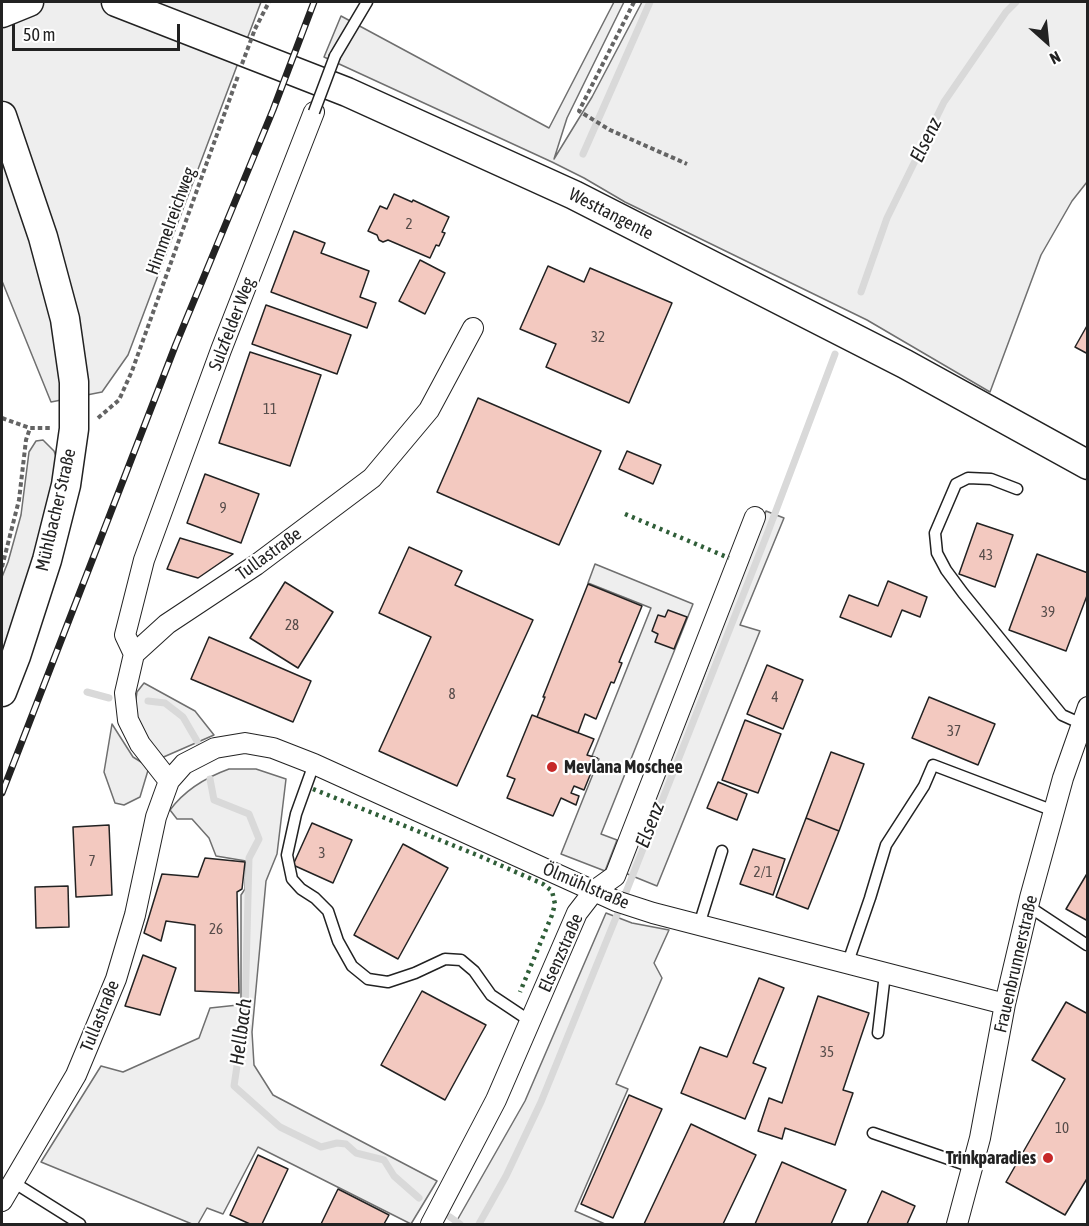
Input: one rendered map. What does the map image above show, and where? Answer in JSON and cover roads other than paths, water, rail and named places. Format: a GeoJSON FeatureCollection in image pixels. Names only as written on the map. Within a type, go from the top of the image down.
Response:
{"type":"FeatureCollection","features":[{"type":"Feature","properties":{"kind":"main road"},"geometry":{"type":"LineString","coordinates":[[2,13],[29,2]]}},
{"type":"Feature","properties":{"kind":"main road","name":"Westtangente"},"geometry":{"type":"LineString","coordinates":[[116,2],[347,92],[573,195],[905,363],[1088,465]]}},
{"type":"Feature","properties":{"kind":"main road","name":"Mühlbacher Straße"},"geometry":{"type":"LineString","coordinates":[[2,116],[43,237],[65,319],[74,382],[74,429],[66,485],[47,560],[2,692]]}},
{"type":"Feature","properties":{"kind":"street","name":"Sulzfelder Weg"},"geometry":{"type":"LineString","coordinates":[[135,654],[125,635],[144,561],[221,350],[314,112]]}},
{"type":"Feature","properties":{"kind":"street","name":"Tullastraße"},"geometry":{"type":"LineString","coordinates":[[135,654],[166,624],[256,565],[372,478],[429,410],[473,328]]}},
{"type":"Feature","properties":{"kind":"street","name":"Elsenzstraße"},"geometry":{"type":"LineString","coordinates":[[431,1224],[496,1100],[577,913],[594,891],[615,876],[756,517]]}},
{"type":"Feature","properties":{"kind":"street"},"geometry":{"type":"LineString","coordinates":[[135,654],[125,693],[128,720],[140,744],[169,781]]}},
{"type":"Feature","properties":{"kind":"street","name":"Frauenbrunnerstraße"},"geometry":{"type":"LineString","coordinates":[[957,1224],[980,1138],[1005,1004],[1028,906],[1054,811],[1085,715]]}},
{"type":"Feature","properties":{"kind":"street","name":"Ölmühlstraße"},"geometry":{"type":"LineString","coordinates":[[184,764],[214,748],[245,743],[273,748],[616,901],[653,913],[1005,1004]]}},
{"type":"Feature","properties":{"kind":"street","name":"Tullastraße"},"geometry":{"type":"LineString","coordinates":[[2,1201],[76,1075],[116,979],[135,915],[156,817],[169,781],[184,764]]}},
{"type":"Feature","properties":{"kind":"lane","name":"Sulzfelder Weg"},"geometry":{"type":"LineString","coordinates":[[314,112],[335,56],[367,2]]}},
{"type":"Feature","properties":{"kind":"lane"},"geometry":{"type":"LineString","coordinates":[[1017,489],[990,479],[968,478],[956,484],[935,533],[938,553],[946,570],[963,593],[1062,715],[1085,715]]}},
{"type":"Feature","properties":{"kind":"lane"},"geometry":{"type":"LineString","coordinates":[[314,765],[296,814],[287,855],[292,879],[328,911],[338,941],[352,966],[368,979],[388,982],[445,959],[461,960],[474,971],[491,995],[530,1021]]}},
{"type":"Feature","properties":{"kind":"lane"},"geometry":{"type":"LineString","coordinates":[[847,964],[886,845],[924,786],[933,765],[1054,811]]}},
{"type":"Feature","properties":{"kind":"lane"},"geometry":{"type":"LineString","coordinates":[[699,925],[722,851]]}},
{"type":"Feature","properties":{"kind":"lane"},"geometry":{"type":"LineString","coordinates":[[1028,906],[1088,945]]}},
{"type":"Feature","properties":{"kind":"lane"},"geometry":{"type":"LineString","coordinates":[[878,1033],[885,974]]}},
{"type":"Feature","properties":{"kind":"lane"},"geometry":{"type":"LineString","coordinates":[[873,1133],[972,1167]]}},
{"type":"Feature","properties":{"kind":"lane"},"geometry":{"type":"LineString","coordinates":[[13,1182],[80,1224]]}},
{"type":"Feature","properties":{"kind":"waterway"},"geometry":{"type":"LineString","coordinates":[[583,154],[650,2]]}},
{"type":"Feature","properties":{"kind":"waterway","name":"Elsenz"},"geometry":{"type":"LineString","coordinates":[[861,292],[887,218],[944,102],[1006,12],[1016,2]]}},
{"type":"Feature","properties":{"kind":"waterway","name":"Elsenz"},"geometry":{"type":"LineString","coordinates":[[479,1224],[506,1176],[541,1102],[766,537],[835,354]]}},
{"type":"Feature","properties":{"kind":"waterway","name":"Hellbach"},"geometry":{"type":"LineString","coordinates":[[87,692],[109,698]]}},
{"type":"Feature","properties":{"kind":"waterway","name":"Hellbach"},"geometry":{"type":"LineString","coordinates":[[148,701],[165,703],[183,717],[197,741]]}},
{"type":"Feature","properties":{"kind":"waterway","name":"Hellbach"},"geometry":{"type":"LineString","coordinates":[[210,779],[214,800],[249,814],[259,839],[249,858],[245,1012],[234,1086],[280,1127],[321,1147],[337,1143],[346,1144],[356,1153],[384,1160],[394,1176],[419,1198]]}},
{"type":"Feature","properties":{"kind":"waterway","name":"Hellbach"},"geometry":{"type":"LineString","coordinates":[[450,1217],[460,1224]]}},
{"type":"Feature","properties":{"kind":"railway"},"geometry":{"type":"LineString","coordinates":[[2,793],[176,344],[273,110],[314,2]]}},
{"type":"Feature","properties":{"kind":"place","name":"Mevlana Moschee"},"geometry":{"type":"Point","coordinates":[552,767]}},
{"type":"Feature","properties":{"kind":"place","name":"Trinkparadies"},"geometry":{"type":"Point","coordinates":[1048,1158]}}]}
